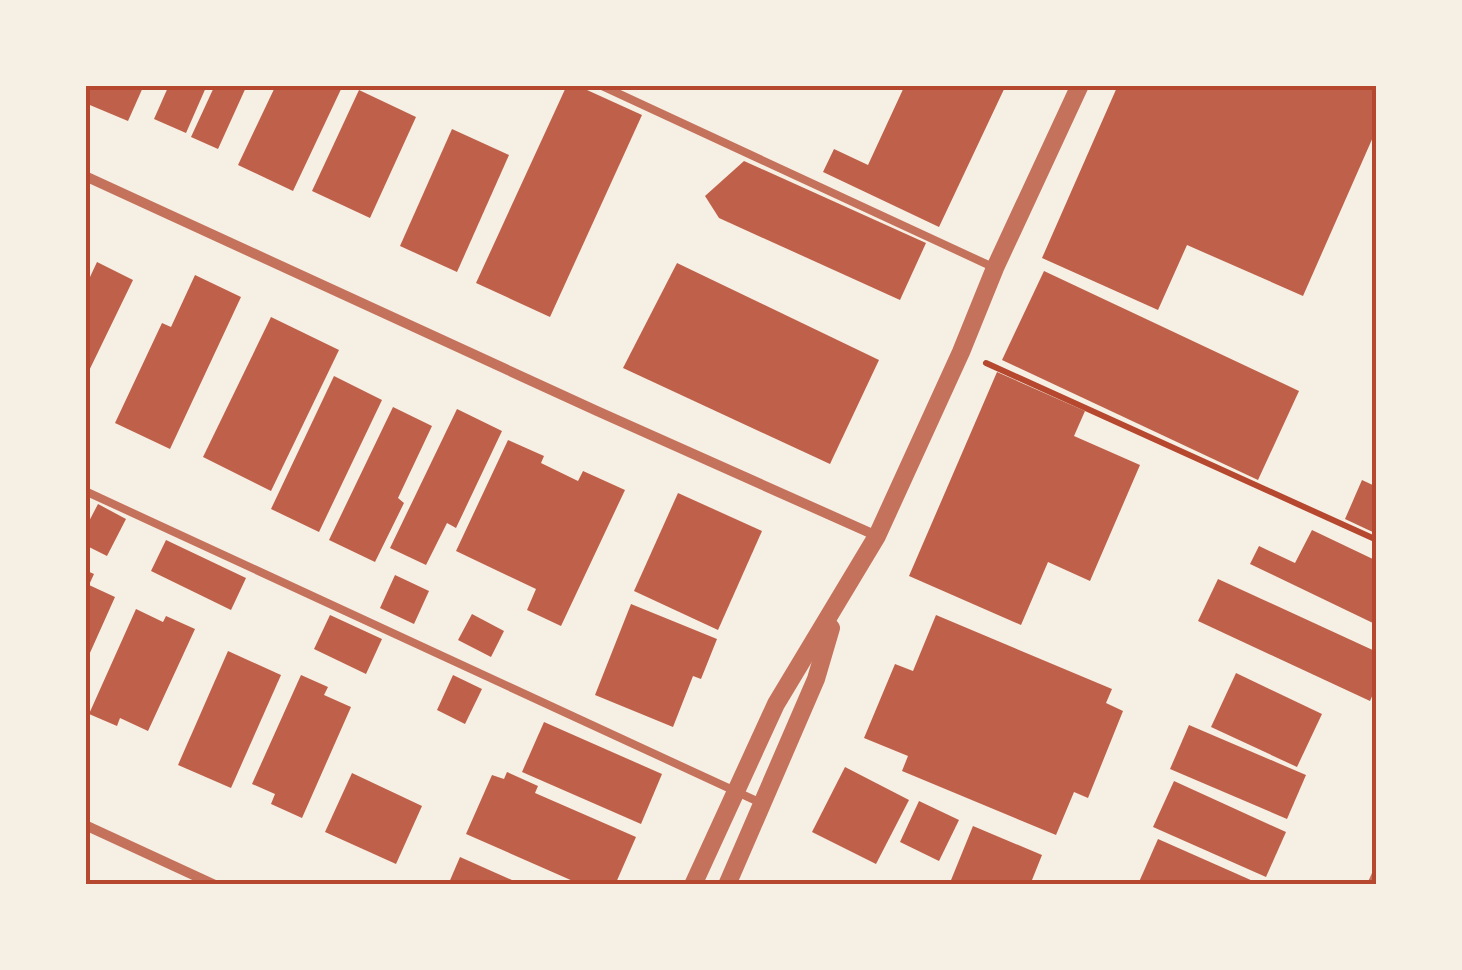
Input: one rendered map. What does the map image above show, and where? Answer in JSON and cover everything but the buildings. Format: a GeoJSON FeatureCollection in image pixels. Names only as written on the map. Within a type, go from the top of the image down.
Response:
{"type":"FeatureCollection","features":[{"type":"Feature","properties":{"kind":"street"},"geometry":{"type":"LineString","coordinates":[[693,885],[776,704],[877,536],[1080,85]]}},
{"type":"Feature","properties":{"kind":"street"},"geometry":{"type":"LineString","coordinates":[[85,176],[877,536]]}},
{"type":"Feature","properties":{"kind":"street"},"geometry":{"type":"LineString","coordinates":[[727,885],[816,679],[838,603]]}},
{"type":"Feature","properties":{"kind":"street"},"geometry":{"type":"LineString","coordinates":[[85,825],[215,885]]}},
{"type":"Feature","properties":{"kind":"street"},"geometry":{"type":"LineString","coordinates":[[1372,885],[1377,874]]}},
{"type":"Feature","properties":{"kind":"lane"},"geometry":{"type":"LineString","coordinates":[[600,85],[995,268]]}},
{"type":"Feature","properties":{"kind":"lane"},"geometry":{"type":"LineString","coordinates":[[85,491],[761,802]]}},
{"type":"Feature","properties":{"kind":"path"},"geometry":{"type":"LineString","coordinates":[[961,352],[1377,540]]}}]}
